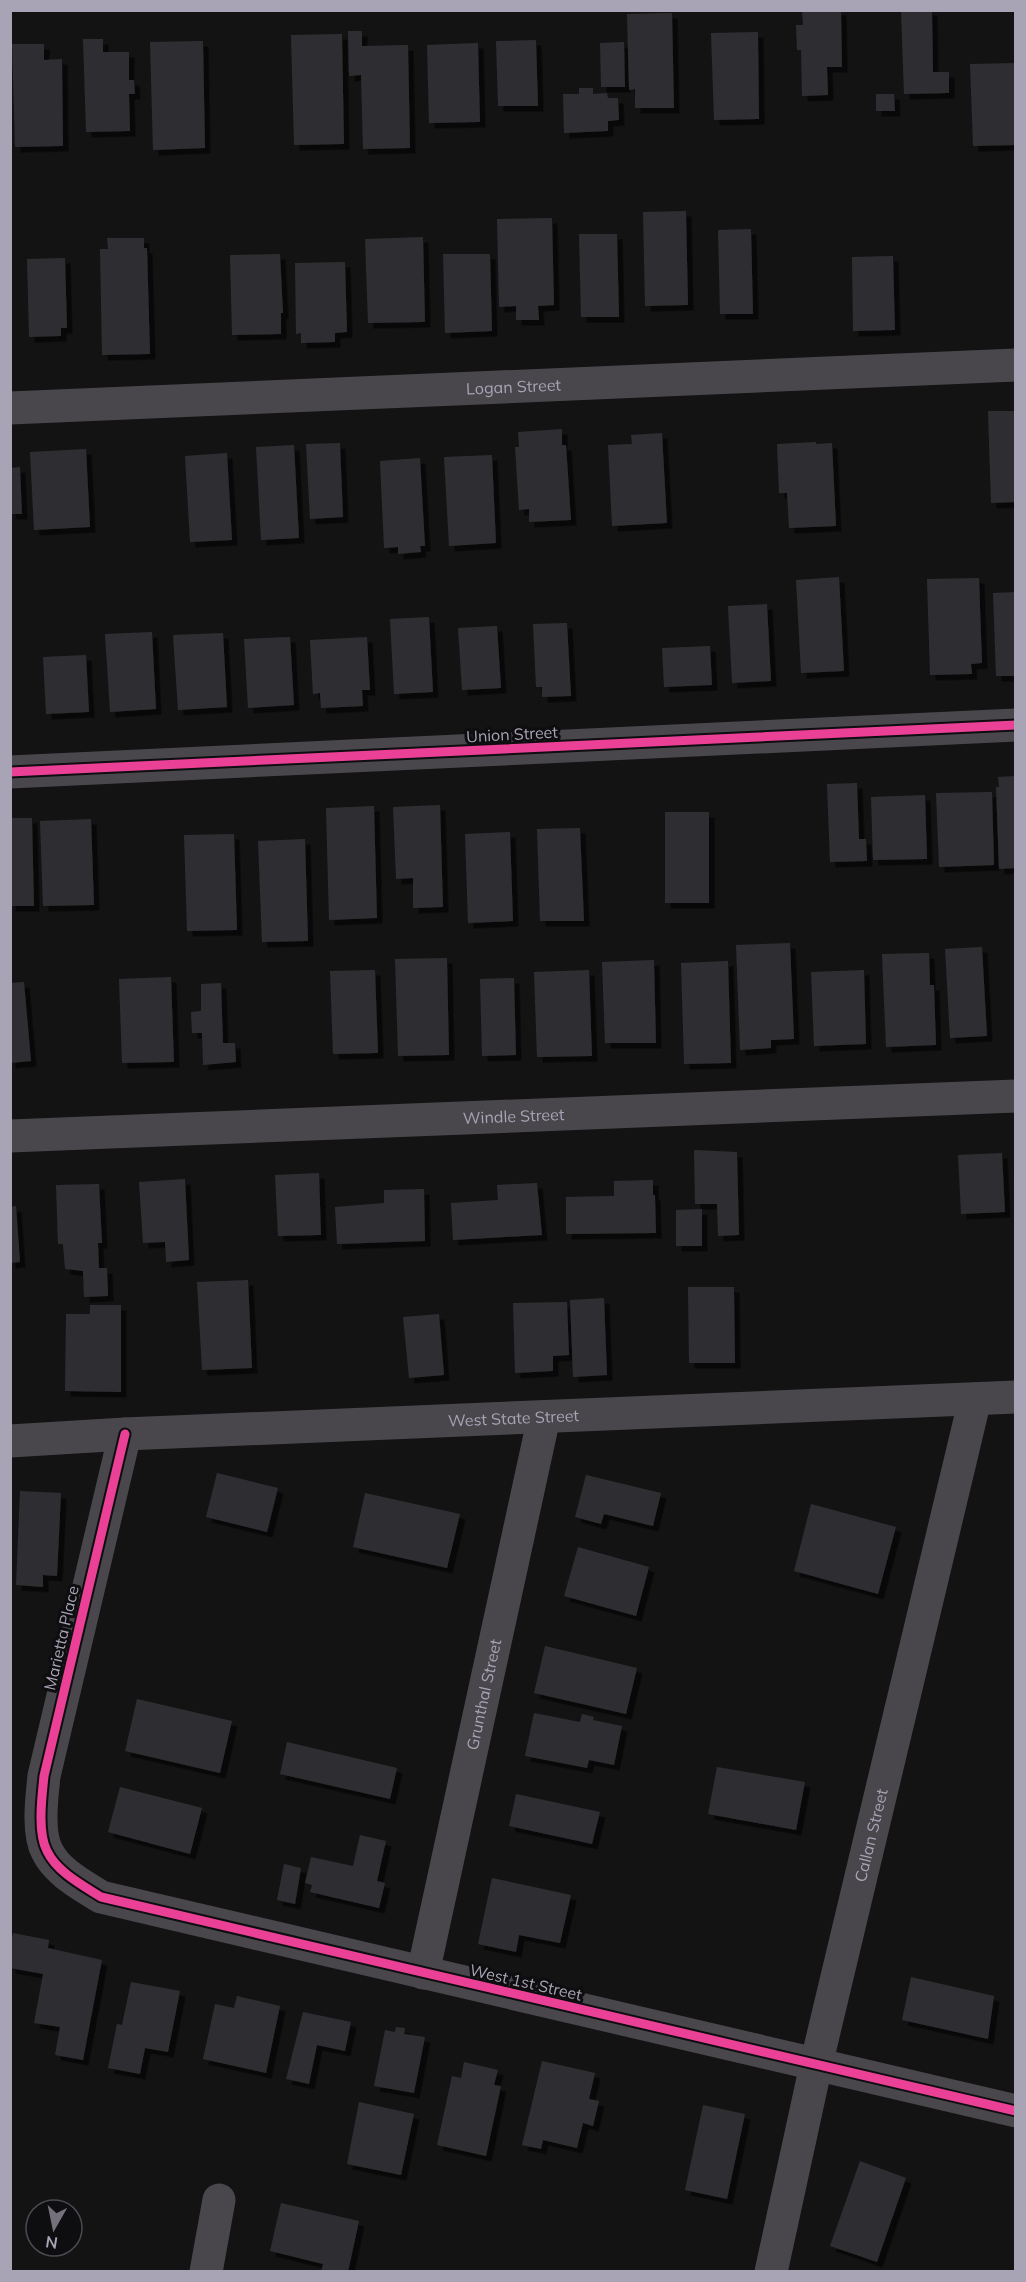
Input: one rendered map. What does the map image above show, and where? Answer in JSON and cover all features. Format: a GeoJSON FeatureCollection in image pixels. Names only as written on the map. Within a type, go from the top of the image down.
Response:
{"type":"FeatureCollection","features":[{"type":"Feature","properties":{"kind":"street","name":"Logan Street"},"geometry":{"type":"LineString","coordinates":[[10,408],[1016,365]]}},
{"type":"Feature","properties":{"kind":"street","name":"Union Street"},"geometry":{"type":"LineString","coordinates":[[10,772],[1016,725]]}},
{"type":"Feature","properties":{"kind":"street","name":"Windle Street"},"geometry":{"type":"LineString","coordinates":[[10,1136],[1016,1096]]}},
{"type":"Feature","properties":{"kind":"street","name":"West State Street"},"geometry":{"type":"LineString","coordinates":[[10,1441],[125,1434],[1016,1397]]}},
{"type":"Feature","properties":{"kind":"street","name":"Callan Street"},"geometry":{"type":"LineString","coordinates":[[771,2271],[816,2065],[975,1399]]}},
{"type":"Feature","properties":{"kind":"street","name":"Grunthal Street"},"geometry":{"type":"LineString","coordinates":[[423,1973],[544,1418]]}},
{"type":"Feature","properties":{"kind":"street","name":"Marietta Place"},"geometry":{"type":"LineString","coordinates":[[46,1851],[40,1815],[44,1776],[125,1434]]}},
{"type":"Feature","properties":{"kind":"street","name":"West 1st Street"},"geometry":{"type":"LineString","coordinates":[[46,1851],[70,1878],[101,1897],[1016,2111]]}},
{"type":"Feature","properties":{"kind":"street"},"geometry":{"type":"LineString","coordinates":[[206,2271],[219,2200]]}},
{"type":"Feature","properties":{"kind":"building"},"geometry":{"type":"Polygon","coordinates":[[[802,10],[841,10],[842,67],[827,67],[828,95],[802,96],[801,50],[797,50],[796,25],[803,25],[802,10]]]}},
{"type":"Feature","properties":{"kind":"building"},"geometry":{"type":"Polygon","coordinates":[[[901,10],[932,10],[933,72],[949,72],[949,93],[904,94],[901,10]]]}},
{"type":"Feature","properties":{"kind":"building"},"geometry":{"type":"Polygon","coordinates":[[[672,13],[674,108],[635,108],[635,89],[629,90],[627,14],[672,13]]]}},
{"type":"Feature","properties":{"kind":"building"},"geometry":{"type":"Polygon","coordinates":[[[348,31],[362,31],[362,46],[408,45],[410,148],[363,149],[361,75],[349,76],[348,31]]]}},
{"type":"Feature","properties":{"kind":"building"},"geometry":{"type":"Polygon","coordinates":[[[758,32],[759,119],[714,120],[711,33],[758,32]]]}},
{"type":"Feature","properties":{"kind":"building"},"geometry":{"type":"Polygon","coordinates":[[[342,34],[344,144],[294,145],[291,35],[342,34]]]}},
{"type":"Feature","properties":{"kind":"building"},"geometry":{"type":"Polygon","coordinates":[[[83,39],[103,39],[103,52],[129,52],[129,80],[134,80],[135,94],[129,94],[130,131],[86,132],[83,39]]]}},
{"type":"Feature","properties":{"kind":"building"},"geometry":{"type":"Polygon","coordinates":[[[536,40],[538,106],[498,106],[496,41],[536,40]]]}},
{"type":"Feature","properties":{"kind":"building"},"geometry":{"type":"Polygon","coordinates":[[[203,41],[205,148],[153,150],[150,42],[203,41]]]}},
{"type":"Feature","properties":{"kind":"building"},"geometry":{"type":"Polygon","coordinates":[[[624,42],[625,87],[601,87],[600,43],[624,42]]]}},
{"type":"Feature","properties":{"kind":"building"},"geometry":{"type":"Polygon","coordinates":[[[478,43],[480,122],[429,123],[427,45],[478,43]]]}},
{"type":"Feature","properties":{"kind":"building"},"geometry":{"type":"Polygon","coordinates":[[[12,44],[44,44],[44,60],[62,59],[63,146],[15,147],[12,44]]]}},
{"type":"Feature","properties":{"kind":"building"},"geometry":{"type":"Polygon","coordinates":[[[1016,63],[1016,145],[973,146],[970,64],[1016,63]]]}},
{"type":"Feature","properties":{"kind":"building"},"geometry":{"type":"Polygon","coordinates":[[[579,88],[593,88],[593,94],[607,93],[608,98],[618,98],[619,120],[608,121],[608,131],[564,133],[563,94],[579,94],[579,88]]]}},
{"type":"Feature","properties":{"kind":"building"},"geometry":{"type":"Polygon","coordinates":[[[876,94],[894,94],[895,111],[876,111],[876,94]]]}},
{"type":"Feature","properties":{"kind":"building"},"geometry":{"type":"Polygon","coordinates":[[[686,211],[688,305],[645,306],[643,212],[686,211]]]}},
{"type":"Feature","properties":{"kind":"building"},"geometry":{"type":"Polygon","coordinates":[[[552,218],[554,305],[538,306],[539,320],[516,320],[516,306],[499,307],[497,219],[552,218]]]}},
{"type":"Feature","properties":{"kind":"building"},"geometry":{"type":"Polygon","coordinates":[[[751,229],[753,314],[720,314],[718,230],[751,229]]]}},
{"type":"Feature","properties":{"kind":"building"},"geometry":{"type":"Polygon","coordinates":[[[579,234],[617,234],[619,317],[581,317],[579,234]]]}},
{"type":"Feature","properties":{"kind":"building"},"geometry":{"type":"Polygon","coordinates":[[[423,237],[425,322],[368,323],[365,239],[423,237]]]}},
{"type":"Feature","properties":{"kind":"building"},"geometry":{"type":"Polygon","coordinates":[[[107,238],[144,238],[144,248],[147,248],[150,354],[102,355],[100,249],[108,249],[107,238]]]}},
{"type":"Feature","properties":{"kind":"building"},"geometry":{"type":"Polygon","coordinates":[[[280,254],[283,313],[281,313],[281,334],[232,335],[230,255],[280,254]]]}},
{"type":"Feature","properties":{"kind":"building"},"geometry":{"type":"Polygon","coordinates":[[[443,254],[490,254],[492,331],[445,333],[443,254]]]}},
{"type":"Feature","properties":{"kind":"building"},"geometry":{"type":"Polygon","coordinates":[[[893,256],[895,330],[853,331],[852,257],[893,256]]]}},
{"type":"Feature","properties":{"kind":"building"},"geometry":{"type":"Polygon","coordinates":[[[65,258],[67,328],[61,328],[61,336],[29,337],[27,259],[65,258]]]}},
{"type":"Feature","properties":{"kind":"building"},"geometry":{"type":"Polygon","coordinates":[[[345,262],[347,332],[335,333],[335,342],[301,343],[301,333],[296,334],[295,263],[345,262]]]}},
{"type":"Feature","properties":{"kind":"building"},"geometry":{"type":"Polygon","coordinates":[[[988,411],[1016,411],[1016,502],[991,503],[988,411]]]}},
{"type":"Feature","properties":{"kind":"building"},"geometry":{"type":"Polygon","coordinates":[[[562,429],[562,445],[566,445],[571,520],[529,522],[529,509],[519,510],[515,447],[519,447],[518,432],[562,429]]]}},
{"type":"Feature","properties":{"kind":"building"},"geometry":{"type":"Polygon","coordinates":[[[662,433],[667,523],[612,526],[608,445],[632,444],[631,435],[662,433]]]}},
{"type":"Feature","properties":{"kind":"building"},"geometry":{"type":"Polygon","coordinates":[[[816,442],[816,444],[832,443],[836,526],[789,528],[787,493],[779,493],[777,444],[816,442]]]}},
{"type":"Feature","properties":{"kind":"building"},"geometry":{"type":"Polygon","coordinates":[[[340,443],[343,517],[310,519],[306,444],[340,443]]]}},
{"type":"Feature","properties":{"kind":"building"},"geometry":{"type":"Polygon","coordinates":[[[294,445],[299,538],[261,540],[256,447],[294,445]]]}},
{"type":"Feature","properties":{"kind":"building"},"geometry":{"type":"Polygon","coordinates":[[[86,449],[90,527],[34,530],[30,452],[86,449]]]}},
{"type":"Feature","properties":{"kind":"building"},"geometry":{"type":"Polygon","coordinates":[[[227,453],[232,540],[190,542],[185,456],[227,453]]]}},
{"type":"Feature","properties":{"kind":"building"},"geometry":{"type":"Polygon","coordinates":[[[492,455],[496,543],[449,546],[444,457],[492,455]]]}},
{"type":"Feature","properties":{"kind":"building"},"geometry":{"type":"Polygon","coordinates":[[[420,458],[425,546],[420,546],[421,552],[398,554],[398,547],[384,548],[380,461],[420,458]]]}},
{"type":"Feature","properties":{"kind":"building"},"geometry":{"type":"Polygon","coordinates":[[[20,467],[22,514],[10,514],[10,468],[20,467]]]}},
{"type":"Feature","properties":{"kind":"building"},"geometry":{"type":"Polygon","coordinates":[[[839,577],[844,671],[801,673],[796,580],[839,577]]]}},
{"type":"Feature","properties":{"kind":"building"},"geometry":{"type":"Polygon","coordinates":[[[979,578],[982,663],[971,664],[972,674],[930,675],[927,579],[979,578]]]}},
{"type":"Feature","properties":{"kind":"building"},"geometry":{"type":"Polygon","coordinates":[[[1016,592],[1016,676],[996,676],[993,593],[1016,592]]]}},
{"type":"Feature","properties":{"kind":"building"},"geometry":{"type":"Polygon","coordinates":[[[767,604],[771,681],[732,683],[728,606],[767,604]]]}},
{"type":"Feature","properties":{"kind":"building"},"geometry":{"type":"Polygon","coordinates":[[[429,617],[433,692],[394,694],[390,619],[429,617]]]}},
{"type":"Feature","properties":{"kind":"building"},"geometry":{"type":"Polygon","coordinates":[[[567,623],[571,696],[542,697],[542,687],[536,687],[533,624],[567,623]]]}},
{"type":"Feature","properties":{"kind":"building"},"geometry":{"type":"Polygon","coordinates":[[[497,626],[501,688],[462,690],[458,628],[497,626]]]}},
{"type":"Feature","properties":{"kind":"building"},"geometry":{"type":"Polygon","coordinates":[[[152,632],[156,709],[110,712],[105,634],[152,632]]]}},
{"type":"Feature","properties":{"kind":"building"},"geometry":{"type":"Polygon","coordinates":[[[223,633],[227,707],[178,710],[173,635],[223,633]]]}},
{"type":"Feature","properties":{"kind":"building"},"geometry":{"type":"Polygon","coordinates":[[[290,637],[294,705],[248,708],[244,639],[290,637]]]}},
{"type":"Feature","properties":{"kind":"building"},"geometry":{"type":"Polygon","coordinates":[[[367,637],[370,690],[362,690],[363,706],[321,708],[320,693],[313,694],[310,640],[367,637]]]}},
{"type":"Feature","properties":{"kind":"building"},"geometry":{"type":"Polygon","coordinates":[[[710,646],[712,685],[664,687],[662,648],[710,646]]]}},
{"type":"Feature","properties":{"kind":"building"},"geometry":{"type":"Polygon","coordinates":[[[86,655],[89,712],[46,714],[43,657],[86,655]]]}},
{"type":"Feature","properties":{"kind":"building"},"geometry":{"type":"Polygon","coordinates":[[[1016,776],[1016,868],[999,869],[996,787],[999,787],[998,777],[1016,776]]]}},
{"type":"Feature","properties":{"kind":"building"},"geometry":{"type":"Polygon","coordinates":[[[857,783],[859,839],[866,839],[867,861],[830,862],[827,784],[857,783]]]}},
{"type":"Feature","properties":{"kind":"building"},"geometry":{"type":"Polygon","coordinates":[[[992,792],[994,865],[939,867],[936,793],[992,792]]]}},
{"type":"Feature","properties":{"kind":"building"},"geometry":{"type":"Polygon","coordinates":[[[925,795],[927,859],[873,860],[871,797],[925,795]]]}},
{"type":"Feature","properties":{"kind":"building"},"geometry":{"type":"Polygon","coordinates":[[[440,805],[443,907],[413,908],[413,878],[396,879],[393,807],[440,805]]]}},
{"type":"Feature","properties":{"kind":"building"},"geometry":{"type":"Polygon","coordinates":[[[374,806],[377,918],[329,920],[326,808],[374,806]]]}},
{"type":"Feature","properties":{"kind":"building"},"geometry":{"type":"Polygon","coordinates":[[[665,812],[709,812],[709,903],[665,903],[665,812]]]}},
{"type":"Feature","properties":{"kind":"building"},"geometry":{"type":"Polygon","coordinates":[[[10,818],[32,818],[34,906],[10,906],[10,818]]]}},
{"type":"Feature","properties":{"kind":"building"},"geometry":{"type":"Polygon","coordinates":[[[91,819],[94,905],[43,906],[40,821],[91,819]]]}},
{"type":"Feature","properties":{"kind":"building"},"geometry":{"type":"Polygon","coordinates":[[[580,828],[584,921],[540,921],[537,829],[580,828]]]}},
{"type":"Feature","properties":{"kind":"building"},"geometry":{"type":"Polygon","coordinates":[[[510,832],[513,921],[468,923],[465,834],[510,832]]]}},
{"type":"Feature","properties":{"kind":"building"},"geometry":{"type":"Polygon","coordinates":[[[234,834],[237,930],[187,931],[184,835],[234,834]]]}},
{"type":"Feature","properties":{"kind":"building"},"geometry":{"type":"Polygon","coordinates":[[[305,839],[308,941],[262,942],[258,841],[305,839]]]}},
{"type":"Feature","properties":{"kind":"building"},"geometry":{"type":"Polygon","coordinates":[[[790,943],[794,1039],[771,1040],[771,1048],[740,1050],[736,945],[790,943]]]}},
{"type":"Feature","properties":{"kind":"building"},"geometry":{"type":"Polygon","coordinates":[[[982,947],[987,1036],[950,1038],[945,949],[982,947]]]}},
{"type":"Feature","properties":{"kind":"building"},"geometry":{"type":"Polygon","coordinates":[[[929,953],[930,985],[934,985],[936,1045],[886,1047],[882,954],[929,953]]]}},
{"type":"Feature","properties":{"kind":"building"},"geometry":{"type":"Polygon","coordinates":[[[447,958],[449,1055],[398,1056],[395,959],[447,958]]]}},
{"type":"Feature","properties":{"kind":"building"},"geometry":{"type":"Polygon","coordinates":[[[654,960],[656,1043],[605,1043],[602,962],[654,960]]]}},
{"type":"Feature","properties":{"kind":"building"},"geometry":{"type":"Polygon","coordinates":[[[728,961],[731,1063],[684,1064],[681,963],[728,961]]]}},
{"type":"Feature","properties":{"kind":"building"},"geometry":{"type":"Polygon","coordinates":[[[375,970],[378,1053],[333,1054],[330,971],[375,970]]]}},
{"type":"Feature","properties":{"kind":"building"},"geometry":{"type":"Polygon","coordinates":[[[589,970],[592,1056],[537,1057],[534,972],[589,970]]]}},
{"type":"Feature","properties":{"kind":"building"},"geometry":{"type":"Polygon","coordinates":[[[864,970],[866,1044],[814,1046],[811,972],[864,970]]]}},
{"type":"Feature","properties":{"kind":"building"},"geometry":{"type":"Polygon","coordinates":[[[171,977],[174,1062],[122,1063],[119,979],[171,977]]]}},
{"type":"Feature","properties":{"kind":"building"},"geometry":{"type":"Polygon","coordinates":[[[514,978],[516,1055],[482,1056],[480,979],[514,978]]]}},
{"type":"Feature","properties":{"kind":"building"},"geometry":{"type":"Polygon","coordinates":[[[24,982],[31,1061],[10,1063],[10,983],[24,982]]]}},
{"type":"Feature","properties":{"kind":"building"},"geometry":{"type":"Polygon","coordinates":[[[221,983],[223,1043],[235,1043],[236,1062],[203,1065],[202,1033],[192,1033],[191,1012],[201,1011],[201,984],[221,983]]]}},
{"type":"Feature","properties":{"kind":"building"},"geometry":{"type":"Polygon","coordinates":[[[694,1150],[737,1152],[739,1235],[718,1236],[717,1204],[695,1204],[694,1150]]]}},
{"type":"Feature","properties":{"kind":"building"},"geometry":{"type":"Polygon","coordinates":[[[1002,1153],[1005,1212],[961,1214],[958,1155],[1002,1153]]]}},
{"type":"Feature","properties":{"kind":"building"},"geometry":{"type":"Polygon","coordinates":[[[319,1173],[321,1235],[278,1236],[275,1175],[319,1173]]]}},
{"type":"Feature","properties":{"kind":"building"},"geometry":{"type":"Polygon","coordinates":[[[185,1179],[189,1260],[166,1262],[165,1242],[143,1243],[139,1182],[185,1179]]]}},
{"type":"Feature","properties":{"kind":"building"},"geometry":{"type":"Polygon","coordinates":[[[653,1180],[656,1233],[566,1234],[566,1197],[614,1196],[614,1181],[653,1180]]]}},
{"type":"Feature","properties":{"kind":"building"},"geometry":{"type":"Polygon","coordinates":[[[537,1183],[542,1235],[453,1240],[451,1203],[498,1200],[497,1185],[537,1183]]]}},
{"type":"Feature","properties":{"kind":"building"},"geometry":{"type":"Polygon","coordinates":[[[99,1184],[102,1243],[98,1243],[99,1268],[107,1268],[108,1296],[84,1297],[83,1271],[65,1269],[63,1244],[58,1244],[56,1185],[99,1184]]]}},
{"type":"Feature","properties":{"kind":"building"},"geometry":{"type":"Polygon","coordinates":[[[424,1189],[425,1241],[337,1244],[335,1207],[384,1203],[384,1190],[424,1189]]]}},
{"type":"Feature","properties":{"kind":"building"},"geometry":{"type":"Polygon","coordinates":[[[16,1206],[20,1262],[10,1263],[10,1207],[16,1206]]]}},
{"type":"Feature","properties":{"kind":"building"},"geometry":{"type":"Polygon","coordinates":[[[702,1209],[702,1246],[676,1246],[676,1210],[702,1209]]]}},
{"type":"Feature","properties":{"kind":"building"},"geometry":{"type":"Polygon","coordinates":[[[248,1280],[252,1368],[202,1370],[197,1282],[248,1280]]]}},
{"type":"Feature","properties":{"kind":"building"},"geometry":{"type":"Polygon","coordinates":[[[688,1287],[734,1287],[735,1363],[689,1363],[688,1287]]]}},
{"type":"Feature","properties":{"kind":"building"},"geometry":{"type":"Polygon","coordinates":[[[604,1298],[607,1375],[573,1377],[570,1300],[604,1298]]]}},
{"type":"Feature","properties":{"kind":"building"},"geometry":{"type":"Polygon","coordinates":[[[567,1302],[569,1355],[553,1356],[553,1371],[515,1373],[513,1303],[567,1302]]]}},
{"type":"Feature","properties":{"kind":"building"},"geometry":{"type":"Polygon","coordinates":[[[90,1305],[121,1305],[121,1392],[65,1391],[66,1314],[90,1314],[90,1305]]]}},
{"type":"Feature","properties":{"kind":"building"},"geometry":{"type":"Polygon","coordinates":[[[439,1314],[444,1375],[409,1378],[403,1317],[439,1314]]]}},
{"type":"Feature","properties":{"kind":"building"},"geometry":{"type":"Polygon","coordinates":[[[217,1473],[278,1488],[267,1532],[206,1517],[217,1473]]]}},
{"type":"Feature","properties":{"kind":"building"},"geometry":{"type":"Polygon","coordinates":[[[586,1475],[661,1493],[653,1526],[604,1514],[601,1524],[575,1517],[586,1475]]]}},
{"type":"Feature","properties":{"kind":"building"},"geometry":{"type":"Polygon","coordinates":[[[20,1491],[61,1493],[57,1576],[43,1575],[43,1587],[16,1585],[20,1491]]]}},
{"type":"Feature","properties":{"kind":"building"},"geometry":{"type":"Polygon","coordinates":[[[365,1493],[460,1514],[447,1568],[353,1547],[365,1493]]]}},
{"type":"Feature","properties":{"kind":"building"},"geometry":{"type":"Polygon","coordinates":[[[811,1504],[896,1527],[878,1594],[794,1571],[811,1504]]]}},
{"type":"Feature","properties":{"kind":"building"},"geometry":{"type":"Polygon","coordinates":[[[578,1547],[649,1567],[636,1616],[564,1596],[578,1547]]]}},
{"type":"Feature","properties":{"kind":"building"},"geometry":{"type":"Polygon","coordinates":[[[545,1646],[637,1668],[626,1714],[534,1693],[545,1646]]]}},
{"type":"Feature","properties":{"kind":"building"},"geometry":{"type":"Polygon","coordinates":[[[137,1699],[232,1721],[220,1773],[125,1751],[137,1699]]]}},
{"type":"Feature","properties":{"kind":"building"},"geometry":{"type":"Polygon","coordinates":[[[534,1713],[580,1722],[582,1714],[594,1717],[593,1720],[622,1726],[614,1765],[589,1760],[587,1768],[525,1756],[534,1713]]]}},
{"type":"Feature","properties":{"kind":"building"},"geometry":{"type":"Polygon","coordinates":[[[287,1742],[397,1768],[390,1799],[280,1774],[287,1742]]]}},
{"type":"Feature","properties":{"kind":"building"},"geometry":{"type":"Polygon","coordinates":[[[717,1767],[805,1782],[796,1830],[708,1814],[717,1767]]]}},
{"type":"Feature","properties":{"kind":"building"},"geometry":{"type":"Polygon","coordinates":[[[120,1787],[202,1808],[190,1854],[108,1832],[120,1787]]]}},
{"type":"Feature","properties":{"kind":"building"},"geometry":{"type":"Polygon","coordinates":[[[516,1794],[600,1812],[592,1844],[509,1826],[516,1794]]]}},
{"type":"Feature","properties":{"kind":"building"},"geometry":{"type":"Polygon","coordinates":[[[360,1835],[386,1841],[377,1881],[385,1883],[379,1908],[310,1892],[312,1885],[305,1883],[311,1857],[353,1866],[360,1835]]]}},
{"type":"Feature","properties":{"kind":"building"},"geometry":{"type":"Polygon","coordinates":[[[284,1864],[301,1868],[295,1904],[277,1900],[284,1864]]]}},
{"type":"Feature","properties":{"kind":"building"},"geometry":{"type":"Polygon","coordinates":[[[492,1878],[571,1895],[560,1943],[519,1935],[516,1952],[478,1944],[492,1878]]]}},
{"type":"Feature","properties":{"kind":"building"},"geometry":{"type":"Polygon","coordinates":[[[13,1933],[49,1940],[48,1948],[102,1960],[83,2060],[55,2055],[60,2027],[34,2023],[43,1974],[10,1968],[13,1933]]]}},
{"type":"Feature","properties":{"kind":"building"},"geometry":{"type":"Polygon","coordinates":[[[911,1977],[994,1996],[988,2039],[902,2020],[911,1977]]]}},
{"type":"Feature","properties":{"kind":"building"},"geometry":{"type":"Polygon","coordinates":[[[131,1982],[180,1991],[168,2052],[145,2048],[140,2074],[108,2068],[117,2024],[122,2025],[131,1982]]]}},
{"type":"Feature","properties":{"kind":"building"},"geometry":{"type":"Polygon","coordinates":[[[237,1996],[280,2006],[266,2073],[203,2059],[215,2004],[234,2008],[237,1996]]]}},
{"type":"Feature","properties":{"kind":"building"},"geometry":{"type":"Polygon","coordinates":[[[303,2012],[351,2022],[345,2051],[317,2045],[309,2084],[286,2079],[303,2012]]]}},
{"type":"Feature","properties":{"kind":"building"},"geometry":{"type":"Polygon","coordinates":[[[396,2027],[405,2028],[404,2034],[425,2037],[414,2093],[374,2086],[385,2030],[395,2032],[396,2027]]]}},
{"type":"Feature","properties":{"kind":"building"},"geometry":{"type":"Polygon","coordinates":[[[542,2061],[595,2073],[589,2099],[599,2101],[593,2126],[583,2123],[577,2148],[543,2140],[541,2149],[522,2145],[542,2061]]]}},
{"type":"Feature","properties":{"kind":"building"},"geometry":{"type":"Polygon","coordinates":[[[464,2062],[498,2070],[494,2085],[501,2086],[486,2156],[437,2145],[452,2076],[461,2078],[464,2062]]]}},
{"type":"Feature","properties":{"kind":"building"},"geometry":{"type":"Polygon","coordinates":[[[359,2102],[414,2114],[401,2175],[347,2164],[359,2102]]]}},
{"type":"Feature","properties":{"kind":"building"},"geometry":{"type":"Polygon","coordinates":[[[703,2105],[745,2114],[727,2199],[685,2190],[703,2105]]]}},
{"type":"Feature","properties":{"kind":"building"},"geometry":{"type":"Polygon","coordinates":[[[860,2161],[906,2178],[877,2262],[830,2246],[860,2161]]]}},
{"type":"Feature","properties":{"kind":"building"},"geometry":{"type":"Polygon","coordinates":[[[281,2203],[359,2221],[348,2272],[321,2272],[323,2264],[270,2251],[281,2203]]]}},
{"type":"Feature","properties":{"kind":"cycle path"},"geometry":{"type":"LineString","coordinates":[[10,772],[1016,725]]}},
{"type":"Feature","properties":{"kind":"cycle path"},"geometry":{"type":"LineString","coordinates":[[125,1434],[44,1776],[41,1814],[44,1843],[51,1859],[71,1877],[101,1897],[1016,2111]]}}]}
